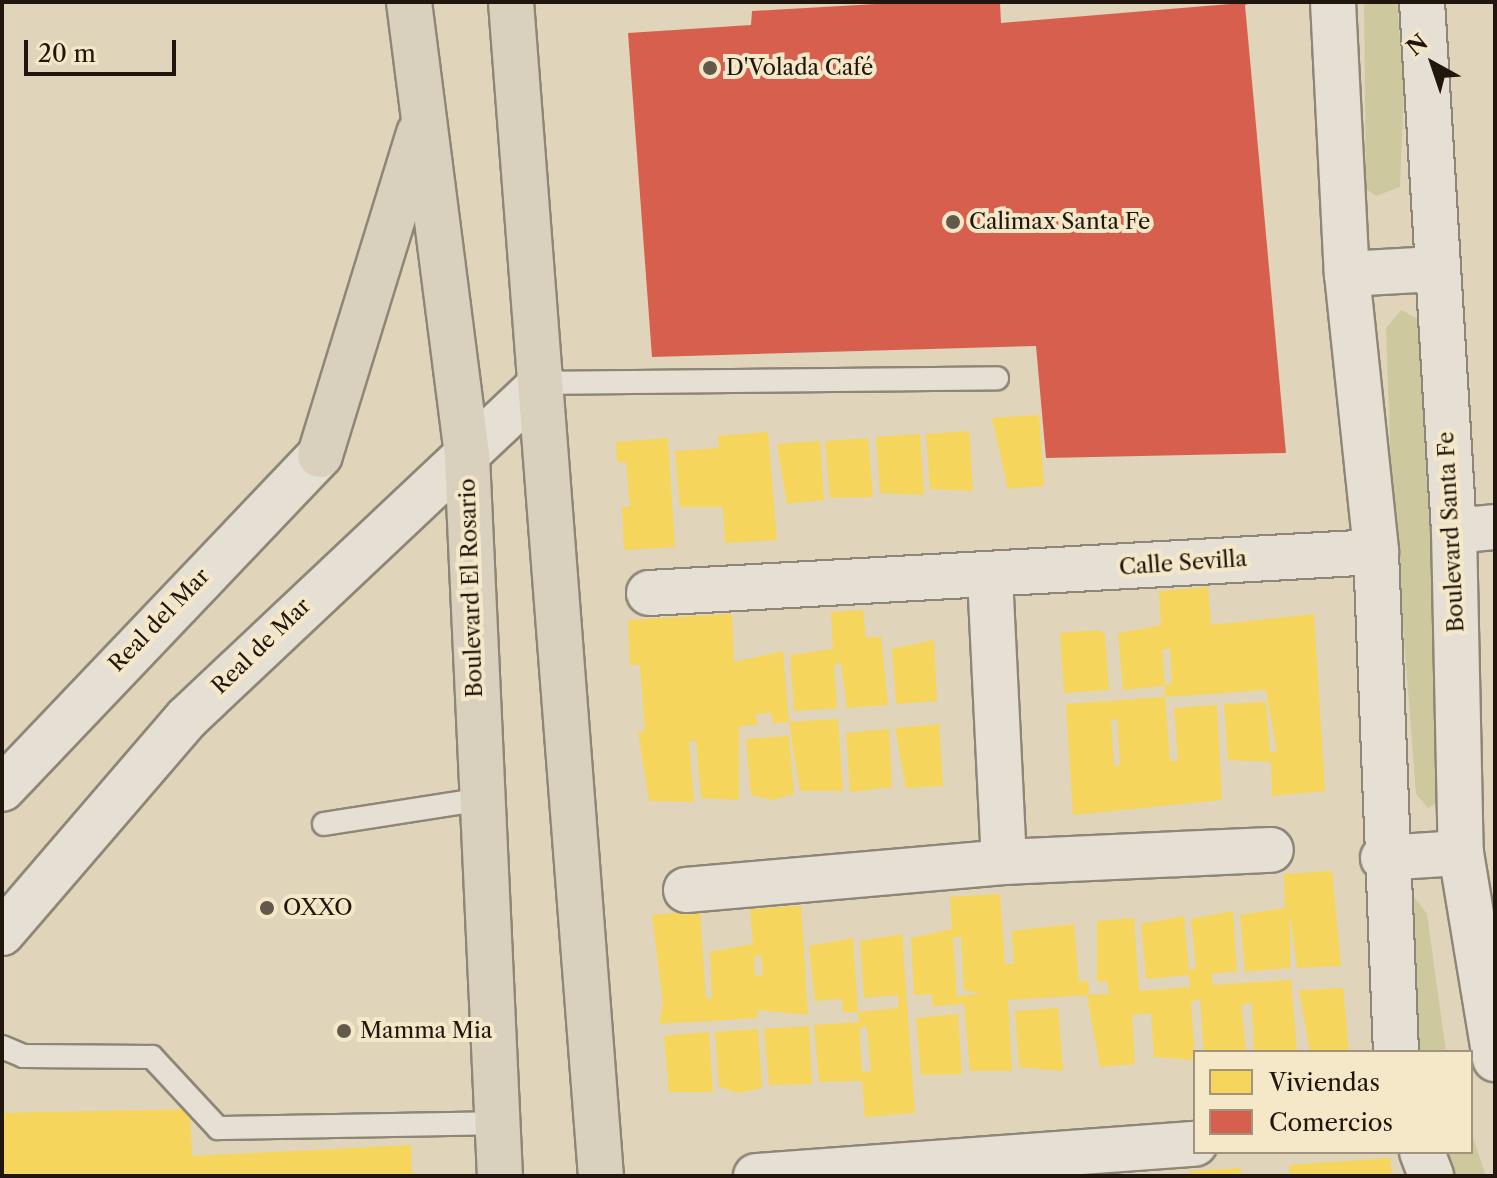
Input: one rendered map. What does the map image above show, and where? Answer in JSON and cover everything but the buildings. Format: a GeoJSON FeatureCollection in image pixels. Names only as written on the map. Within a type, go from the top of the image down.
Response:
{"type":"FeatureCollection","features":[{"type":"Feature","properties":{"kind":"main road","name":"Boulevard El Rosario"},"geometry":{"type":"LineString","coordinates":[[409,2],[425,107],[467,456],[478,800],[500,1176]]}},
{"type":"Feature","properties":{"kind":"main road"},"geometry":{"type":"LineString","coordinates":[[511,2],[543,383],[601,1176]]}},
{"type":"Feature","properties":{"kind":"main road"},"geometry":{"type":"LineString","coordinates":[[320,455],[376,289],[425,107]]}},
{"type":"Feature","properties":{"kind":"street"},"geometry":{"type":"LineString","coordinates":[[1333,2],[1347,274],[1376,552],[1383,858],[1396,1050]]}},
{"type":"Feature","properties":{"kind":"street","name":"Boulevard Santa Fe"},"geometry":{"type":"LineString","coordinates":[[1422,2],[1435,269],[1475,529],[1461,853],[1495,1059]]}},
{"type":"Feature","properties":{"kind":"street"},"geometry":{"type":"LineString","coordinates":[[1347,274],[1435,269]]}},
{"type":"Feature","properties":{"kind":"street","name":"Real de Mar"},"geometry":{"type":"LineString","coordinates":[[2,933],[187,718],[543,383]]}},
{"type":"Feature","properties":{"kind":"street","name":"Real del Mar"},"geometry":{"type":"LineString","coordinates":[[2,789],[320,455]]}},
{"type":"Feature","properties":{"kind":"street","name":"Calle Sevilla"},"geometry":{"type":"LineString","coordinates":[[649,593],[1376,552]]}},
{"type":"Feature","properties":{"kind":"street"},"geometry":{"type":"LineString","coordinates":[[990,576],[1004,862]]}},
{"type":"Feature","properties":{"kind":"street"},"geometry":{"type":"LineString","coordinates":[[686,890],[1004,862],[1271,850]]}},
{"type":"Feature","properties":{"kind":"street"},"geometry":{"type":"LineString","coordinates":[[1383,858],[1461,853]]}},
{"type":"Feature","properties":{"kind":"street"},"geometry":{"type":"LineString","coordinates":[[756,1176],[1081,1166],[1193,1144]]}},
{"type":"Feature","properties":{"kind":"street"},"geometry":{"type":"LineString","coordinates":[[1423,1154],[1431,1176]]}},
{"type":"Feature","properties":{"kind":"lane"},"geometry":{"type":"LineString","coordinates":[[543,383],[997,378]]}},
{"type":"Feature","properties":{"kind":"lane"},"geometry":{"type":"LineString","coordinates":[[324,824],[478,800]]}},
{"type":"Feature","properties":{"kind":"lane"},"geometry":{"type":"LineString","coordinates":[[2,1047],[23,1056],[152,1057],[218,1128],[496,1123]]}},
{"type":"Feature","properties":{"kind":"shaded area"},"geometry":{"type":"Polygon","coordinates":[[[1364,2],[1397,2],[1404,88],[1400,187],[1376,196],[1366,189],[1364,2]]]}},
{"type":"Feature","properties":{"kind":"shaded area"},"geometry":{"type":"Polygon","coordinates":[[[1401,310],[1422,321],[1444,799],[1428,808],[1416,794],[1391,469],[1386,328],[1401,310]]]}},
{"type":"Feature","properties":{"kind":"shaded area"},"geometry":{"type":"Polygon","coordinates":[[[1411,893],[1427,914],[1446,1050],[1412,1050],[1411,893]]]}},
{"type":"Feature","properties":{"kind":"shaded area"},"geometry":{"type":"Polygon","coordinates":[[[1473,1138],[1486,1176],[1451,1176],[1443,1154],[1473,1154],[1473,1138]]]}},
{"type":"Feature","properties":{"kind":"place","name":"D'Volada Café"},"geometry":{"type":"Point","coordinates":[710,68]}},
{"type":"Feature","properties":{"kind":"place","name":"Calimax Santa Fe"},"geometry":{"type":"Point","coordinates":[953,222]}},
{"type":"Feature","properties":{"kind":"place","name":"OXXO"},"geometry":{"type":"Point","coordinates":[267,908]}},
{"type":"Feature","properties":{"kind":"place","name":"Mamma Mia"},"geometry":{"type":"Point","coordinates":[344,1031]}}]}
